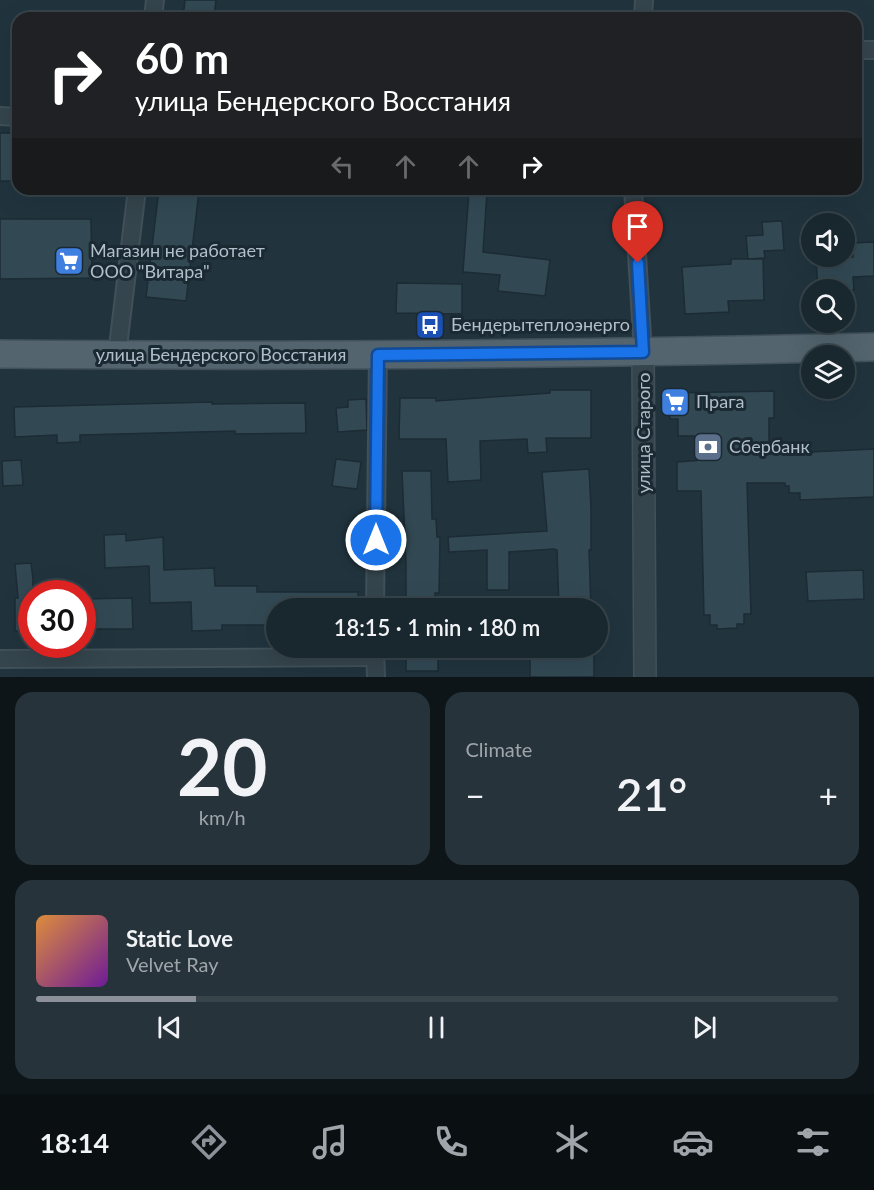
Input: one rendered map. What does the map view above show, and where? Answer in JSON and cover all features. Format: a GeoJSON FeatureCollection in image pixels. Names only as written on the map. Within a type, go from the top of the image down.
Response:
{"type":"FeatureCollection","features":[{"type":"Feature","properties":{"kind":"main road","name":"улица Бендерского Восстания"},"geometry":{"type":"LineString","coordinates":[[0,354],[378,355],[874,347]]}},
{"type":"Feature","properties":{"kind":"street"},"geometry":{"type":"LineString","coordinates":[[117,355],[136,195]]}},
{"type":"Feature","properties":{"kind":"street","name":"улица Старого"},"geometry":{"type":"LineString","coordinates":[[633,195],[643,352],[645,677]]}},
{"type":"Feature","properties":{"kind":"street"},"geometry":{"type":"LineString","coordinates":[[375,598],[378,355]]}},
{"type":"Feature","properties":{"kind":"street"},"geometry":{"type":"LineString","coordinates":[[0,659],[266,654]]}},
{"type":"Feature","properties":{"kind":"street"},"geometry":{"type":"LineString","coordinates":[[375,658],[376,677]]}},
{"type":"Feature","properties":{"kind":"building"},"geometry":{"type":"Polygon","coordinates":[[[185,0],[216,0],[215,12],[184,12],[185,0]]]}},
{"type":"Feature","properties":{"kind":"building"},"geometry":{"type":"Polygon","coordinates":[[[0,133],[12,133],[12,181],[0,181],[0,133]]]}},
{"type":"Feature","properties":{"kind":"building"},"geometry":{"type":"Polygon","coordinates":[[[158,195],[199,195],[186,301],[146,297],[158,195]]]}},
{"type":"Feature","properties":{"kind":"building"},"geometry":{"type":"Polygon","coordinates":[[[469,195],[487,195],[483,252],[550,260],[545,296],[498,291],[500,275],[463,272],[469,195]]]}},
{"type":"Feature","properties":{"kind":"building"},"geometry":{"type":"Polygon","coordinates":[[[0,219],[91,219],[92,278],[0,279],[0,219]]]}},
{"type":"Feature","properties":{"kind":"building"},"geometry":{"type":"Polygon","coordinates":[[[782,221],[784,250],[764,251],[765,258],[748,259],[746,236],[763,235],[762,222],[782,221]]]}},
{"type":"Feature","properties":{"kind":"building"},"geometry":{"type":"Polygon","coordinates":[[[874,242],[874,276],[853,277],[853,279],[817,279],[816,267],[855,267],[855,243],[874,242]]]}},
{"type":"Feature","properties":{"kind":"building"},"geometry":{"type":"Polygon","coordinates":[[[731,259],[763,259],[764,300],[728,301],[729,312],[685,314],[682,267],[731,264],[731,259]]]}},
{"type":"Feature","properties":{"kind":"building"},"geometry":{"type":"Polygon","coordinates":[[[397,283],[462,284],[462,314],[396,313],[397,283]]]}},
{"type":"Feature","properties":{"kind":"building"},"geometry":{"type":"Polygon","coordinates":[[[550,390],[591,390],[591,438],[546,438],[547,452],[528,453],[527,439],[480,441],[481,480],[448,482],[446,439],[399,439],[400,398],[436,398],[436,401],[550,393],[550,390]]]}},
{"type":"Feature","properties":{"kind":"building"},"geometry":{"type":"Polygon","coordinates":[[[774,391],[774,418],[769,418],[769,454],[874,449],[874,497],[800,500],[800,493],[789,493],[789,486],[785,486],[785,483],[747,483],[751,614],[744,614],[744,624],[737,624],[737,628],[717,629],[717,625],[710,625],[710,615],[704,615],[701,491],[677,491],[677,462],[702,460],[701,436],[678,436],[678,419],[670,419],[669,393],[774,391]]]}},
{"type":"Feature","properties":{"kind":"building"},"geometry":{"type":"Polygon","coordinates":[[[366,399],[367,430],[338,432],[336,408],[348,407],[348,400],[366,399]]]}},
{"type":"Feature","properties":{"kind":"building"},"geometry":{"type":"Polygon","coordinates":[[[212,402],[212,404],[305,403],[306,433],[235,434],[235,431],[80,435],[80,442],[57,443],[57,435],[15,437],[14,407],[212,402]]]}},
{"type":"Feature","properties":{"kind":"building"},"geometry":{"type":"Polygon","coordinates":[[[336,459],[361,462],[357,489],[332,486],[336,459]]]}},
{"type":"Feature","properties":{"kind":"building"},"geometry":{"type":"Polygon","coordinates":[[[21,460],[23,485],[3,486],[2,461],[21,460]]]}},
{"type":"Feature","properties":{"kind":"building"},"geometry":{"type":"Polygon","coordinates":[[[589,469],[591,598],[559,598],[557,550],[554,549],[509,552],[509,590],[487,590],[487,550],[449,552],[448,537],[547,531],[542,472],[589,469]]]}},
{"type":"Feature","properties":{"kind":"building"},"geometry":{"type":"Polygon","coordinates":[[[402,471],[431,471],[432,519],[436,519],[437,537],[440,537],[439,593],[435,593],[435,598],[406,598],[402,471]]]}},
{"type":"Feature","properties":{"kind":"building"},"geometry":{"type":"Polygon","coordinates":[[[126,534],[126,541],[163,537],[164,570],[214,568],[215,586],[257,586],[257,592],[358,592],[358,598],[266,598],[266,625],[222,625],[222,630],[192,631],[191,602],[150,603],[149,566],[105,568],[104,535],[126,534]]]}},
{"type":"Feature","properties":{"kind":"building"},"geometry":{"type":"Polygon","coordinates":[[[31,563],[33,579],[18,580],[18,598],[15,564],[31,563]]]}},
{"type":"Feature","properties":{"kind":"building"},"geometry":{"type":"Polygon","coordinates":[[[863,570],[864,599],[808,601],[806,572],[863,570]]]}},
{"type":"Feature","properties":{"kind":"building"},"geometry":{"type":"Polygon","coordinates":[[[15,598],[18,598],[18,631],[15,631],[15,598]]]}},
{"type":"Feature","properties":{"kind":"building"},"geometry":{"type":"Polygon","coordinates":[[[132,598],[133,629],[96,629],[96,599],[132,598]]]}},
{"type":"Feature","properties":{"kind":"building"},"geometry":{"type":"Polygon","coordinates":[[[406,658],[438,658],[438,671],[406,671],[406,658]]]}},
{"type":"Feature","properties":{"kind":"building"},"geometry":{"type":"Polygon","coordinates":[[[594,658],[594,677],[530,677],[530,659],[594,658]]]}},
{"type":"Feature","properties":{"kind":"place","name":"Магазин не работает ООО \"Витара\""},"geometry":{"type":"Point","coordinates":[69,261]}},
{"type":"Feature","properties":{"kind":"place","name":"Бендерытеплоэнерго"},"geometry":{"type":"Point","coordinates":[430,325]}},
{"type":"Feature","properties":{"kind":"place","name":"Прага"},"geometry":{"type":"Point","coordinates":[675,402]}},
{"type":"Feature","properties":{"kind":"place","name":"Сбербанк"},"geometry":{"type":"Point","coordinates":[708,447]}},
{"type":"Feature","properties":{"kind":"route"},"geometry":{"type":"LineString","coordinates":[[376,540],[378,355],[643,352],[638,263]]}}]}
